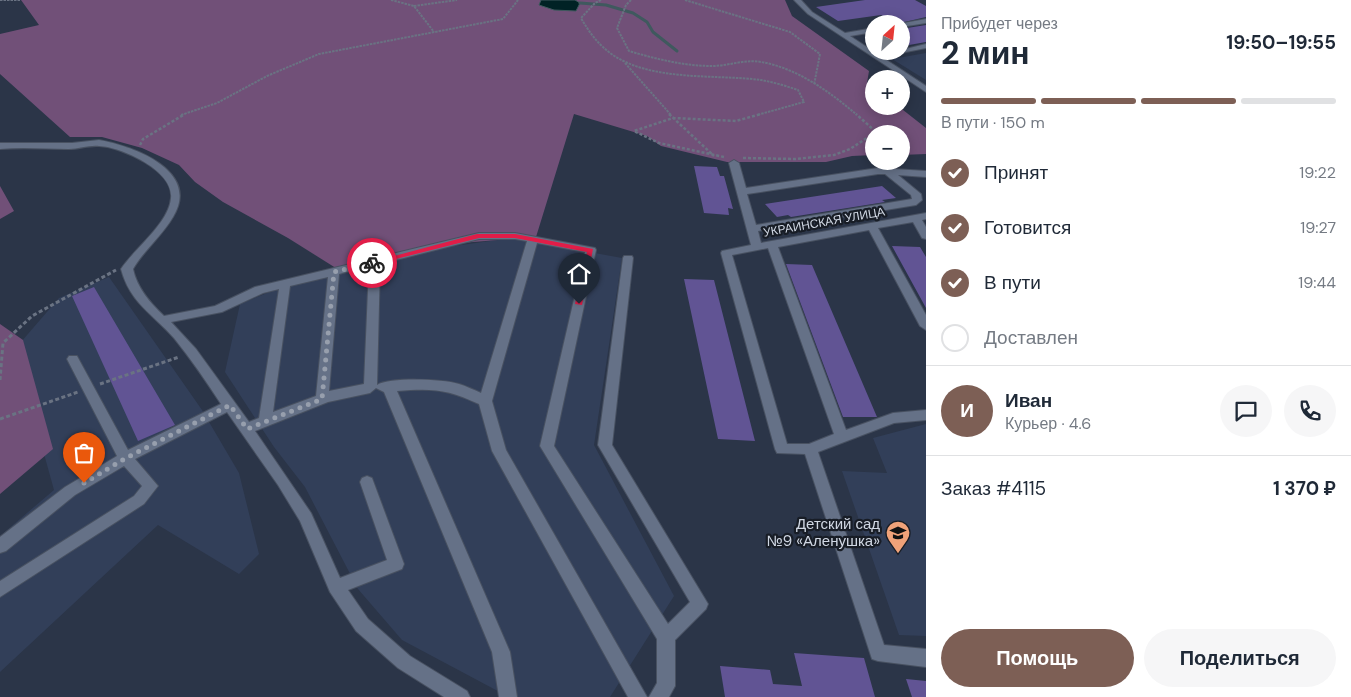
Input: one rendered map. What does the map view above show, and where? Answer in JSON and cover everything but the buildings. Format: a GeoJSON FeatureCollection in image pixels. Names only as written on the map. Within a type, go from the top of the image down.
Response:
{"type":"FeatureCollection","features":[{"type":"Feature","properties":{"kind":"street"},"geometry":{"type":"LineString","coordinates":[[798,0],[810,13],[865,49]]}},
{"type":"Feature","properties":{"kind":"street"},"geometry":{"type":"LineString","coordinates":[[910,24],[926,21]]}},
{"type":"Feature","properties":{"kind":"street"},"geometry":{"type":"LineString","coordinates":[[844,35],[865,33]]}},
{"type":"Feature","properties":{"kind":"street"},"geometry":{"type":"LineString","coordinates":[[910,49],[926,46]]}},
{"type":"Feature","properties":{"kind":"street"},"geometry":{"type":"LineString","coordinates":[[881,60],[926,90]]}},
{"type":"Feature","properties":{"kind":"street"},"geometry":{"type":"LineString","coordinates":[[0,146],[99,143],[136,154],[170,176],[176,186],[176,200],[154,238],[131,261],[127,269],[130,281],[150,309],[176,333],[247,429],[306,518],[336,587],[362,625],[404,662],[461,697]]}},
{"type":"Feature","properties":{"kind":"street"},"geometry":{"type":"LineString","coordinates":[[731,160],[757,247]]}},
{"type":"Feature","properties":{"kind":"street"},"geometry":{"type":"LineString","coordinates":[[742,192],[887,171],[926,174]]}},
{"type":"Feature","properties":{"kind":"street"},"geometry":{"type":"LineString","coordinates":[[752,228],[912,203],[917,200],[916,194],[887,171]]}},
{"type":"Feature","properties":{"kind":"street"},"geometry":{"type":"LineString","coordinates":[[921,217],[926,236]]}},
{"type":"Feature","properties":{"kind":"street","name":"УКРАИНСКАЯ УЛИЦА"},"geometry":{"type":"LineString","coordinates":[[810,449],[782,449],[726,253],[921,217]]}},
{"type":"Feature","properties":{"kind":"street"},"geometry":{"type":"LineString","coordinates":[[872,226],[926,326]]}},
{"type":"Feature","properties":{"kind":"street"},"geometry":{"type":"LineString","coordinates":[[162,320],[218,309],[259,290],[479,236],[515,236],[591,250],[548,446],[666,637],[666,686],[658,697]]}},
{"type":"Feature","properties":{"kind":"street"},"geometry":{"type":"LineString","coordinates":[[533,239],[485,401],[499,451],[638,697]]}},
{"type":"Feature","properties":{"kind":"street"},"geometry":{"type":"LineString","coordinates":[[772,244],[842,437]]}},
{"type":"Feature","properties":{"kind":"street"},"geometry":{"type":"LineString","coordinates":[[628,258],[605,444],[700,604],[666,637]]}},
{"type":"Feature","properties":{"kind":"street"},"geometry":{"type":"LineString","coordinates":[[370,388],[375,262]]}},
{"type":"Feature","properties":{"kind":"street"},"geometry":{"type":"LineString","coordinates":[[322,399],[334,272]]}},
{"type":"Feature","properties":{"kind":"street"},"geometry":{"type":"LineString","coordinates":[[265,422],[285,284]]}},
{"type":"Feature","properties":{"kind":"street"},"geometry":{"type":"LineString","coordinates":[[0,590],[139,500],[151,486],[126,458],[73,359]]}},
{"type":"Feature","properties":{"kind":"street"},"geometry":{"type":"LineString","coordinates":[[247,429],[322,399],[356,389],[424,384],[457,388],[485,401]]}},
{"type":"Feature","properties":{"kind":"street"},"geometry":{"type":"LineString","coordinates":[[388,386],[501,652],[508,697]]}},
{"type":"Feature","properties":{"kind":"street"},"geometry":{"type":"LineString","coordinates":[[0,546],[70,491],[126,458],[230,405]]}},
{"type":"Feature","properties":{"kind":"street"},"geometry":{"type":"LineString","coordinates":[[926,415],[893,418],[810,449],[878,653],[926,658]]}},
{"type":"Feature","properties":{"kind":"street"},"geometry":{"type":"LineString","coordinates":[[336,587],[396,564],[367,482]]}},
{"type":"Feature","properties":{"kind":"path"},"geometry":{"type":"LineString","coordinates":[[0,0],[20,0]]}},
{"type":"Feature","properties":{"kind":"path"},"geometry":{"type":"LineString","coordinates":[[391,0],[414,6],[457,0]]}},
{"type":"Feature","properties":{"kind":"path"},"geometry":{"type":"LineString","coordinates":[[136,154],[143,139],[179,116],[216,103],[267,76],[319,54],[503,19],[518,0]]}},
{"type":"Feature","properties":{"kind":"path"},"geometry":{"type":"LineString","coordinates":[[601,0],[595,3],[581,18],[587,32],[604,48],[623,60],[668,73],[759,80],[798,90],[804,102],[736,121],[673,118],[634,131],[659,143],[731,160],[795,159],[824,156],[847,150],[876,132],[855,112],[794,72],[760,62],[712,66],[678,63],[629,51],[617,28],[626,5],[631,0]]}},
{"type":"Feature","properties":{"kind":"path"},"geometry":{"type":"LineString","coordinates":[[685,0],[790,32],[820,54],[814,85]]}},
{"type":"Feature","properties":{"kind":"path"},"geometry":{"type":"LineString","coordinates":[[414,6],[434,32]]}},
{"type":"Feature","properties":{"kind":"path"},"geometry":{"type":"LineString","coordinates":[[623,60],[673,118],[715,157],[731,160]]}},
{"type":"Feature","properties":{"kind":"path"},"geometry":{"type":"LineString","coordinates":[[0,380],[3,343],[32,316],[131,261]]}},
{"type":"Feature","properties":{"kind":"shaded area"},"geometry":{"type":"Polygon","coordinates":[[[21,0],[785,0],[792,16],[868,70],[865,70],[865,115],[909,115],[926,128],[926,154],[910,155],[910,125],[865,125],[865,155],[852,156],[826,162],[727,162],[661,146],[647,136],[574,114],[536,237],[449,244],[339,270],[288,238],[223,202],[195,182],[179,165],[142,148],[102,137],[70,137],[0,74],[0,34],[39,25],[21,0]]]}},
{"type":"Feature","properties":{"kind":"shaded area"},"geometry":{"type":"Polygon","coordinates":[[[541,0],[575,0],[580,3],[576,11],[554,10],[539,5],[541,0]]]}},
{"type":"Feature","properties":{"kind":"shaded area"},"geometry":{"type":"Polygon","coordinates":[[[926,53],[926,80],[894,60],[910,60],[910,56],[926,53]]]}},
{"type":"Feature","properties":{"kind":"shaded area"},"geometry":{"type":"Polygon","coordinates":[[[0,186],[14,211],[0,219],[0,186]]]}},
{"type":"Feature","properties":{"kind":"shaded area"},"geometry":{"type":"Polygon","coordinates":[[[512,238],[622,258],[594,445],[674,596],[610,697],[509,697],[402,640],[358,589],[305,487],[274,447],[225,372],[240,304],[287,285],[454,246],[512,238]]]}},
{"type":"Feature","properties":{"kind":"shaded area"},"geometry":{"type":"Polygon","coordinates":[[[109,277],[202,410],[239,473],[259,554],[239,574],[158,525],[0,672],[0,536],[54,490],[15,349],[59,298],[109,277]]]}},
{"type":"Feature","properties":{"kind":"shaded area"},"geometry":{"type":"Polygon","coordinates":[[[0,324],[23,340],[53,449],[0,494],[0,324]]]}},
{"type":"Feature","properties":{"kind":"shaded area","name":"Детский сад №9 «Аленушка»"},"geometry":{"type":"Polygon","coordinates":[[[926,424],[926,636],[899,635],[842,471],[887,473],[873,438],[926,424]]]}},
{"type":"Feature","properties":{"kind":"waterway"},"geometry":{"type":"LineString","coordinates":[[580,3],[606,5],[633,13],[647,22],[653,32],[677,51]]}},
{"type":"Feature","properties":{"kind":"way so far"},"geometry":{"type":"LineString","coordinates":[[84,483],[126,458],[230,405],[247,429],[322,399],[334,272],[372,263]]}},
{"type":"Feature","properties":{"kind":"place","name":"Детский сад №9 «Аленушка»"},"geometry":{"type":"Point","coordinates":[898,554]}},
{"type":"Feature","properties":{"kind":"route"},"geometry":{"type":"LineString","coordinates":[[372,263],[479,236],[515,236],[591,250],[579,304]]}}]}
